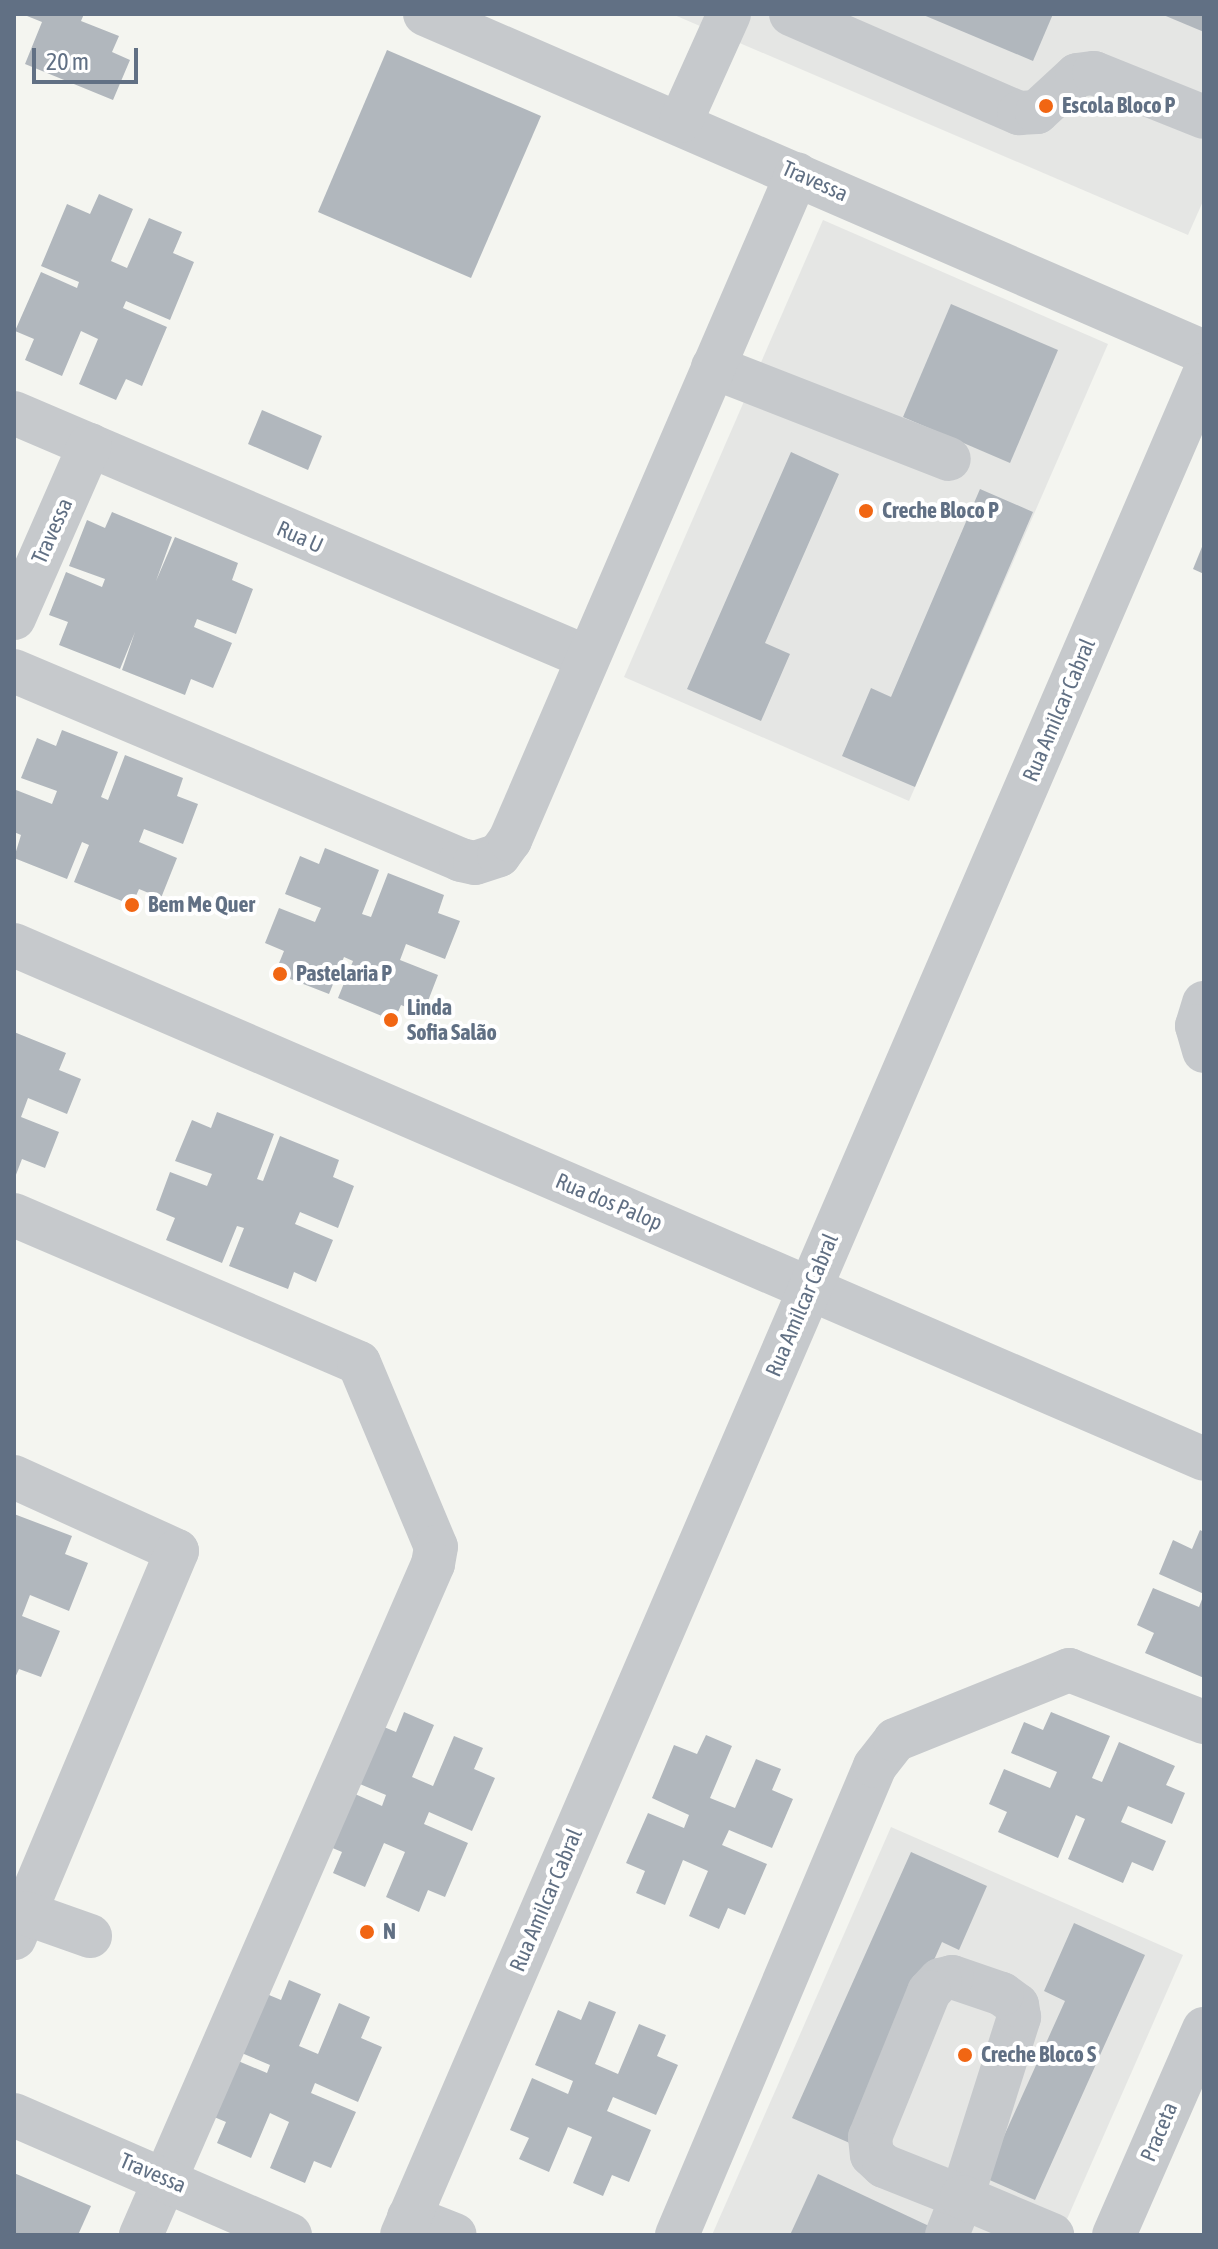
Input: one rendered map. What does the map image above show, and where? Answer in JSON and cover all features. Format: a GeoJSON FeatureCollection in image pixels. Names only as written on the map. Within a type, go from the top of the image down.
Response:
{"type":"FeatureCollection","features":[{"type":"Feature","properties":{"kind":"street","name":"Travessa"},"geometry":{"type":"LineString","coordinates":[[425,14],[681,121],[1204,352]]}},
{"type":"Feature","properties":{"kind":"street"},"geometry":{"type":"LineString","coordinates":[[681,121],[729,14]]}},
{"type":"Feature","properties":{"kind":"street"},"geometry":{"type":"LineString","coordinates":[[791,14],[1019,113],[1037,112],[1077,75],[1094,73],[1204,117]]}},
{"type":"Feature","properties":{"kind":"street"},"geometry":{"type":"LineString","coordinates":[[14,671],[475,863],[499,855],[510,840],[586,657],[797,174]]}},
{"type":"Feature","properties":{"kind":"street"},"geometry":{"type":"LineString","coordinates":[[713,367],[949,459]]}},
{"type":"Feature","properties":{"kind":"street","name":"Rua Amilcar Cabral"},"geometry":{"type":"LineString","coordinates":[[405,2226],[1204,375]]}},
{"type":"Feature","properties":{"kind":"street","name":"Rua U"},"geometry":{"type":"LineString","coordinates":[[14,413],[586,657]]}},
{"type":"Feature","properties":{"kind":"street","name":"Travessa"},"geometry":{"type":"LineString","coordinates":[[14,618],[90,445]]}},
{"type":"Feature","properties":{"kind":"street","name":"Rua dos Palop"},"geometry":{"type":"LineString","coordinates":[[14,945],[1204,1459]]}},
{"type":"Feature","properties":{"kind":"street"},"geometry":{"type":"LineString","coordinates":[[1204,1003],[1197,1026],[1204,1051]]}},
{"type":"Feature","properties":{"kind":"street"},"geometry":{"type":"LineString","coordinates":[[14,1215],[359,1363],[436,1547],[433,1564],[141,2235]]}},
{"type":"Feature","properties":{"kind":"street"},"geometry":{"type":"LineString","coordinates":[[14,1477],[177,1551],[20,1925],[90,1936]]}},
{"type":"Feature","properties":{"kind":"street"},"geometry":{"type":"LineString","coordinates":[[677,2235],[875,1766],[895,1740],[1069,1670],[1204,1722]]}},
{"type":"Feature","properties":{"kind":"street"},"geometry":{"type":"LineString","coordinates":[[955,2216],[1019,2017],[1017,2005],[1002,1994],[952,1977],[940,1980],[929,1992],[870,2137],[872,2155],[955,2216],[1052,2235]]}},
{"type":"Feature","properties":{"kind":"street","name":"Praceta"},"geometry":{"type":"LineString","coordinates":[[1114,2235],[1204,2029]]}},
{"type":"Feature","properties":{"kind":"street","name":"Travessa"},"geometry":{"type":"LineString","coordinates":[[14,2115],[165,2178],[290,2235]]}},
{"type":"Feature","properties":{"kind":"street"},"geometry":{"type":"LineString","coordinates":[[405,2226],[455,2235]]}},
{"type":"Feature","properties":{"kind":"shaded area","name":"Escola Bloco P"},"geometry":{"type":"Polygon","coordinates":[[[672,14],[1204,14],[1204,199],[1188,235],[672,14]]]}},
{"type":"Feature","properties":{"kind":"shaded area","name":"Creche Bloco P"},"geometry":{"type":"Polygon","coordinates":[[[823,220],[1108,344],[909,801],[624,677],[823,220]]]}},
{"type":"Feature","properties":{"kind":"shaded area","name":"Creche Bloco S"},"geometry":{"type":"Polygon","coordinates":[[[891,1827],[1183,1955],[1060,2235],[712,2235],[891,1827]]]}},
{"type":"Feature","properties":{"kind":"building"},"geometry":{"type":"Polygon","coordinates":[[[22,14],[84,14],[81,21],[119,36],[112,52],[130,60],[113,100],[25,64],[42,22],[22,14]]]}},
{"type":"Feature","properties":{"kind":"building"},"geometry":{"type":"Polygon","coordinates":[[[921,14],[1053,14],[1033,61],[921,14]]]}},
{"type":"Feature","properties":{"kind":"building"},"geometry":{"type":"Polygon","coordinates":[[[1161,14],[1204,14],[1204,32],[1161,14]]]}},
{"type":"Feature","properties":{"kind":"building"},"geometry":{"type":"Polygon","coordinates":[[[387,50],[541,116],[471,278],[318,212],[387,50]]]}},
{"type":"Feature","properties":{"kind":"building"},"geometry":{"type":"Polygon","coordinates":[[[99,194],[133,209],[111,261],[127,268],[149,218],[182,232],[173,253],[194,262],[170,320],[126,301],[123,308],[167,327],[142,386],[126,379],[116,400],[79,384],[98,339],[81,331],[62,376],[25,360],[34,339],[15,331],[41,272],[77,288],[79,282],[41,266],[67,204],[90,214],[99,194]]]}},
{"type":"Feature","properties":{"kind":"building"},"geometry":{"type":"Polygon","coordinates":[[[951,304],[1058,350],[1010,463],[903,417],[951,304]]]}},
{"type":"Feature","properties":{"kind":"building"},"geometry":{"type":"Polygon","coordinates":[[[262,410],[322,436],[308,470],[248,444],[262,410]]]}},
{"type":"Feature","properties":{"kind":"building"},"geometry":{"type":"Polygon","coordinates":[[[791,452],[839,474],[765,643],[790,654],[761,721],[687,689],[791,452]]]}},
{"type":"Feature","properties":{"kind":"building"},"geometry":{"type":"Polygon","coordinates":[[[980,489],[1033,512],[915,787],[842,756],[871,688],[891,697],[980,489]]]}},
{"type":"Feature","properties":{"kind":"building"},"geometry":{"type":"Polygon","coordinates":[[[112,512],[172,537],[156,581],[175,537],[238,563],[232,580],[253,589],[236,634],[197,619],[194,627],[232,643],[213,688],[191,679],[185,695],[122,670],[135,632],[120,669],[59,645],[68,622],[49,615],[66,572],[102,587],[105,579],[69,566],[87,520],[105,528],[112,512]]]}},
{"type":"Feature","properties":{"kind":"building"},"geometry":{"type":"Polygon","coordinates":[[[1204,542],[1204,574],[1193,569],[1204,542]]]}},
{"type":"Feature","properties":{"kind":"building"},"geometry":{"type":"Polygon","coordinates":[[[62,730],[118,752],[101,797],[108,800],[125,755],[183,778],[177,796],[198,804],[183,844],[144,829],[139,842],[177,858],[161,898],[139,889],[132,905],[74,882],[89,845],[82,842],[67,879],[14,858],[21,835],[14,832],[16,790],[52,804],[57,791],[21,778],[37,738],[56,746],[62,730]]]}},
{"type":"Feature","properties":{"kind":"building"},"geometry":{"type":"Polygon","coordinates":[[[325,848],[379,870],[362,914],[371,917],[388,873],[444,895],[438,913],[460,921],[445,959],[406,944],[400,960],[438,975],[423,1014],[401,1005],[394,1021],[338,998],[353,961],[344,957],[329,994],[275,973],[284,951],[265,943],[279,908],[315,922],[321,908],[285,894],[300,856],[319,864],[325,848]]]}},
{"type":"Feature","properties":{"kind":"building"},"geometry":{"type":"Polygon","coordinates":[[[14,1032],[66,1053],[59,1070],[81,1079],[67,1114],[28,1098],[21,1117],[59,1132],[45,1168],[22,1159],[14,1180],[14,1032]]]}},
{"type":"Feature","properties":{"kind":"building"},"geometry":{"type":"Polygon","coordinates":[[[217,1112],[274,1134],[257,1179],[263,1181],[280,1136],[339,1160],[333,1177],[354,1186],[338,1228],[300,1212],[295,1224],[333,1240],[316,1282],[294,1272],[288,1289],[229,1266],[244,1228],[237,1226],[222,1263],[166,1240],[175,1218],[156,1210],[170,1172],[207,1186],[212,1174],[175,1161],[192,1120],[211,1128],[217,1112]]]}},
{"type":"Feature","properties":{"kind":"building"},"geometry":{"type":"Polygon","coordinates":[[[14,1514],[72,1536],[65,1554],[88,1563],[69,1611],[30,1595],[22,1616],[60,1631],[41,1677],[19,1669],[14,1680],[14,1514]]]}},
{"type":"Feature","properties":{"kind":"building"},"geometry":{"type":"Polygon","coordinates":[[[1200,1530],[1204,1532],[1204,1594],[1159,1574],[1173,1540],[1192,1549],[1200,1530]]]}},
{"type":"Feature","properties":{"kind":"building"},"geometry":{"type":"Polygon","coordinates":[[[1153,1588],[1199,1607],[1204,1594],[1204,1678],[1145,1653],[1154,1633],[1137,1625],[1153,1588]]]}},
{"type":"Feature","properties":{"kind":"building"},"geometry":{"type":"Polygon","coordinates":[[[404,1712],[434,1725],[412,1777],[433,1786],[454,1736],[483,1748],[474,1769],[495,1778],[472,1831],[429,1812],[424,1824],[468,1843],[445,1897],[428,1890],[419,1912],[386,1897],[405,1852],[384,1843],[365,1887],[333,1873],[342,1852],[323,1844],[346,1790],[382,1806],[386,1795],[348,1779],[372,1722],[396,1732],[404,1712]]]}},
{"type":"Feature","properties":{"kind":"building"},"geometry":{"type":"Polygon","coordinates":[[[1051,1712],[1110,1736],[1092,1778],[1102,1782],[1119,1742],[1175,1766],[1166,1785],[1185,1793],[1172,1824],[1128,1806],[1121,1822],[1166,1841],[1153,1871],[1132,1862],[1123,1883],[1068,1859],[1085,1819],[1076,1815],[1058,1858],[998,1832],[1007,1812],[989,1804],[1004,1769],[1050,1788],[1057,1772],[1011,1753],[1024,1722],[1043,1730],[1051,1712]]]}},
{"type":"Feature","properties":{"kind":"building"},"geometry":{"type":"Polygon","coordinates":[[[706,1735],[732,1746],[710,1798],[735,1808],[756,1759],[781,1769],[772,1790],[793,1799],[772,1848],[729,1830],[722,1845],[767,1864],[745,1915],[728,1908],[719,1929],[689,1916],[708,1871],[683,1860],[665,1905],[636,1893],[645,1871],[626,1863],[648,1813],[684,1828],[689,1815],[652,1798],[674,1745],[697,1754],[706,1735]]]}},
{"type":"Feature","properties":{"kind":"building"},"geometry":{"type":"Polygon","coordinates":[[[911,1852],[987,1886],[959,1950],[942,1942],[852,2144],[792,2118],[911,1852]]]}},
{"type":"Feature","properties":{"kind":"building"},"geometry":{"type":"Polygon","coordinates":[[[1074,1923],[1145,1955],[1035,2200],[985,2178],[1065,2001],[1044,1991],[1074,1923]]]}},
{"type":"Feature","properties":{"kind":"building"},"geometry":{"type":"Polygon","coordinates":[[[289,1980],[321,1994],[299,2046],[318,2054],[339,2003],[370,2017],[361,2038],[382,2047],[358,2102],[315,2083],[311,2093],[356,2112],[331,2168],[314,2161],[305,2183],[270,2168],[289,2122],[270,2113],[251,2158],[217,2143],[226,2122],[207,2114],[231,2058],[267,2073],[270,2065],[232,2049],[257,1990],[281,2000],[289,1980]]]}},
{"type":"Feature","properties":{"kind":"building"},"geometry":{"type":"Polygon","coordinates":[[[589,2001],[616,2012],[595,2064],[618,2074],[639,2024],[666,2035],[657,2056],[678,2065],[656,2115],[613,2097],[607,2111],[651,2130],[629,2182],[612,2175],[603,2196],[573,2183],[592,2137],[568,2127],[549,2172],[519,2159],[529,2138],[510,2130],[532,2078],[568,2094],[573,2081],[535,2065],[558,2010],[581,2020],[589,2001]]]}},
{"type":"Feature","properties":{"kind":"building"},"geometry":{"type":"Polygon","coordinates":[[[14,2173],[91,2206],[78,2235],[14,2235],[14,2173]]]}},
{"type":"Feature","properties":{"kind":"building"},"geometry":{"type":"Polygon","coordinates":[[[818,2174],[929,2226],[925,2235],[790,2235],[818,2174]]]}},
{"type":"Feature","properties":{"kind":"place","name":"Escola Bloco P"},"geometry":{"type":"Point","coordinates":[1046,106]}},
{"type":"Feature","properties":{"kind":"place","name":"Creche Bloco P"},"geometry":{"type":"Point","coordinates":[866,511]}},
{"type":"Feature","properties":{"kind":"place","name":"Bem Me Quer"},"geometry":{"type":"Point","coordinates":[132,905]}},
{"type":"Feature","properties":{"kind":"place","name":"Pastelaria P"},"geometry":{"type":"Point","coordinates":[280,974]}},
{"type":"Feature","properties":{"kind":"place","name":"Linda Sofia Salão"},"geometry":{"type":"Point","coordinates":[391,1020]}},
{"type":"Feature","properties":{"kind":"place","name":"N"},"geometry":{"type":"Point","coordinates":[367,1932]}},
{"type":"Feature","properties":{"kind":"place","name":"Creche Bloco S"},"geometry":{"type":"Point","coordinates":[965,2055]}}]}
